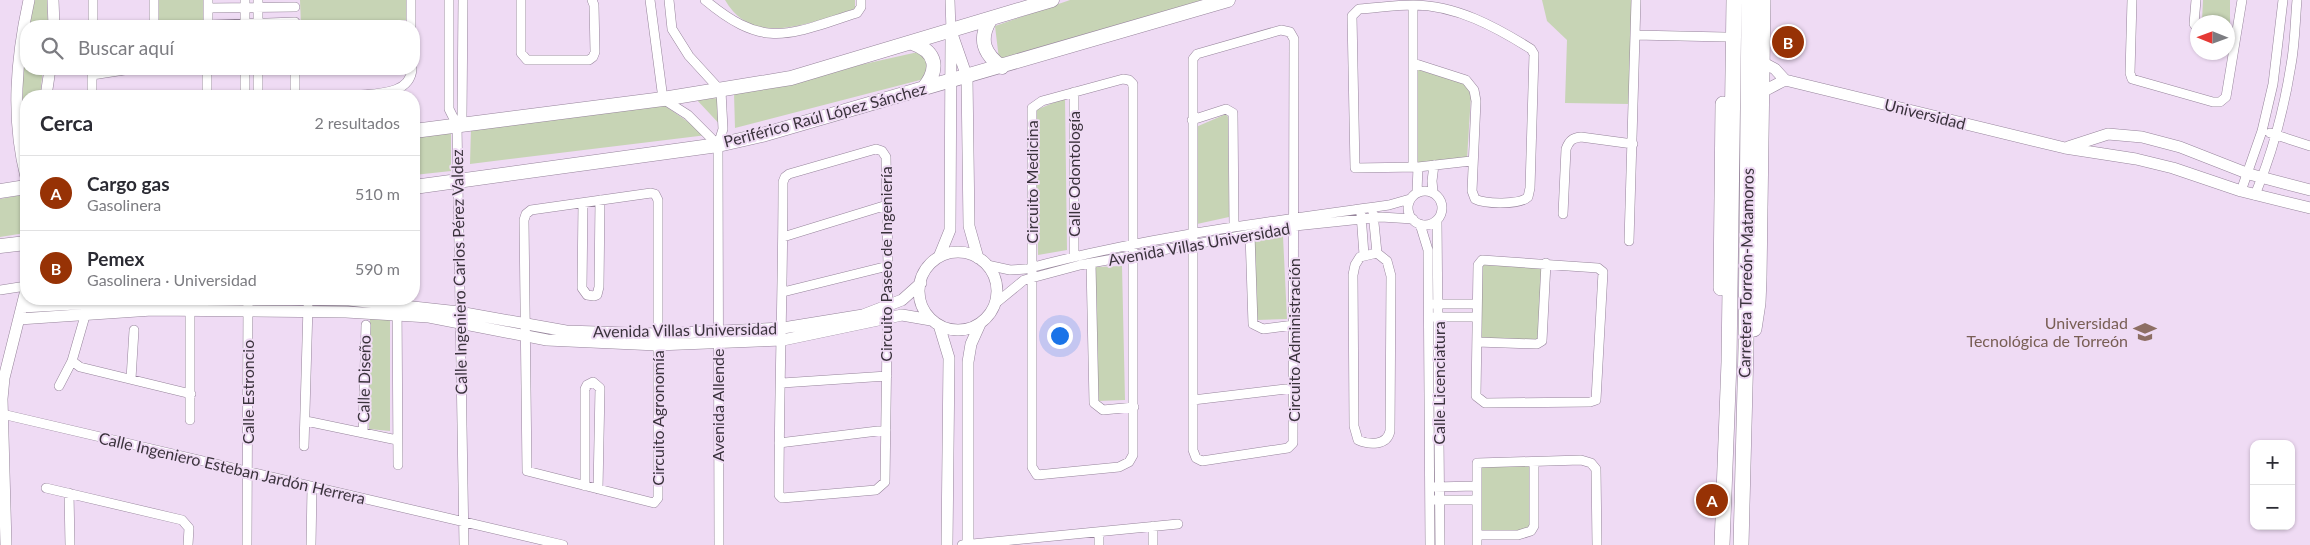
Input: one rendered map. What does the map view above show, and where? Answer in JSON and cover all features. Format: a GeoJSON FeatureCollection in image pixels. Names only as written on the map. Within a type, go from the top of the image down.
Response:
{"type":"FeatureCollection","features":[{"type":"Feature","properties":{"kind":"highway"},"geometry":{"type":"LineString","coordinates":[[1725,0],[1720,256],[1722,299],[1729,362]]}},
{"type":"Feature","properties":{"kind":"highway"},"geometry":{"type":"LineString","coordinates":[[1722,545],[1729,362],[1740,191],[1734,0]]}},
{"type":"Feature","properties":{"kind":"highway","name":"Carretera Torreón-Matamoros"},"geometry":{"type":"LineString","coordinates":[[1741,545],[1746,347],[1740,191],[1749,0]]}},
{"type":"Feature","properties":{"kind":"highway"},"geometry":{"type":"LineString","coordinates":[[1746,347],[1754,329],[1759,295],[1763,0]]}},
{"type":"Feature","properties":{"kind":"main road"},"geometry":{"type":"LineString","coordinates":[[420,130],[721,91],[791,78],[951,32],[1052,0]]}},
{"type":"Feature","properties":{"kind":"main road","name":"Periférico Raúl López Sánchez"},"geometry":{"type":"LineString","coordinates":[[420,186],[718,145],[762,135],[1228,0]]}},
{"type":"Feature","properties":{"kind":"main road"},"geometry":{"type":"LineString","coordinates":[[990,20],[983,37],[984,46],[987,55],[1002,67]]}},
{"type":"Feature","properties":{"kind":"main road"},"geometry":{"type":"LineString","coordinates":[[912,43],[926,50],[934,62],[932,76],[923,89]]}},
{"type":"Feature","properties":{"kind":"main road"},"geometry":{"type":"LineString","coordinates":[[0,191],[20,188]]}},
{"type":"Feature","properties":{"kind":"main road"},"geometry":{"type":"LineString","coordinates":[[0,246],[20,243]]}},
{"type":"Feature","properties":{"kind":"street"},"geometry":{"type":"LineString","coordinates":[[25,20],[29,0]]}},
{"type":"Feature","properties":{"kind":"street"},"geometry":{"type":"LineString","coordinates":[[54,0],[54,20]]}},
{"type":"Feature","properties":{"kind":"street"},"geometry":{"type":"LineString","coordinates":[[93,0],[93,20]]}},
{"type":"Feature","properties":{"kind":"street"},"geometry":{"type":"LineString","coordinates":[[154,0],[154,20]]}},
{"type":"Feature","properties":{"kind":"street"},"geometry":{"type":"LineString","coordinates":[[412,0],[412,20]]}},
{"type":"Feature","properties":{"kind":"street"},"geometry":{"type":"LineString","coordinates":[[449,0],[450,108],[457,125]]}},
{"type":"Feature","properties":{"kind":"street","name":"Calle Ingeniero Carlos Pérez Valdez"},"geometry":{"type":"LineString","coordinates":[[463,0],[462,118],[457,125],[457,180],[464,545]]}},
{"type":"Feature","properties":{"kind":"street"},"geometry":{"type":"LineString","coordinates":[[521,0],[521,53],[527,60],[588,60],[593,57],[595,52],[594,5],[592,0]]}},
{"type":"Feature","properties":{"kind":"street"},"geometry":{"type":"LineString","coordinates":[[650,0],[663,99],[699,124],[718,145]]}},
{"type":"Feature","properties":{"kind":"street"},"geometry":{"type":"LineString","coordinates":[[669,0],[672,29],[689,56],[721,91]]}},
{"type":"Feature","properties":{"kind":"street"},"geometry":{"type":"LineString","coordinates":[[705,0],[738,24],[756,32],[778,35],[857,13],[861,8],[861,0]]}},
{"type":"Feature","properties":{"kind":"street"},"geometry":{"type":"LineString","coordinates":[[950,0],[950,230],[939,258],[925,271],[921,282],[920,299],[925,312],[935,322],[953,330],[963,330],[980,324],[990,315],[996,303],[996,283],[983,262],[969,226],[967,77],[951,32]]}},
{"type":"Feature","properties":{"kind":"street"},"geometry":{"type":"LineString","coordinates":[[1629,241],[1636,0]]}},
{"type":"Feature","properties":{"kind":"street"},"geometry":{"type":"LineString","coordinates":[[2132,0],[2130,73],[2132,79],[2137,82],[2213,102],[2220,102],[2226,97],[2230,60]]}},
{"type":"Feature","properties":{"kind":"street"},"geometry":{"type":"LineString","coordinates":[[2195,15],[2196,0]]}},
{"type":"Feature","properties":{"kind":"street"},"geometry":{"type":"LineString","coordinates":[[2235,24],[2242,0]]}},
{"type":"Feature","properties":{"kind":"street"},"geometry":{"type":"LineString","coordinates":[[2242,191],[2262,131],[2273,84],[2283,0]]}},
{"type":"Feature","properties":{"kind":"street"},"geometry":{"type":"LineString","coordinates":[[2255,195],[2275,135],[2292,65],[2297,0]]}},
{"type":"Feature","properties":{"kind":"street"},"geometry":{"type":"LineString","coordinates":[[208,20],[208,4],[295,3],[295,20]]}},
{"type":"Feature","properties":{"kind":"street"},"geometry":{"type":"LineString","coordinates":[[245,4],[245,20]]}},
{"type":"Feature","properties":{"kind":"street"},"geometry":{"type":"LineString","coordinates":[[258,4],[258,20]]}},
{"type":"Feature","properties":{"kind":"street"},"geometry":{"type":"LineString","coordinates":[[1414,5],[1415,167],[1414,196],[1408,206],[1416,222],[1429,224],[1437,221],[1441,215],[1442,202],[1433,192],[1425,190],[1414,196]]}},
{"type":"Feature","properties":{"kind":"street"},"geometry":{"type":"LineString","coordinates":[[1413,63],[1466,80],[1472,86],[1476,101],[1472,161],[1472,190],[1475,199],[1488,202],[1519,202],[1528,197],[1531,162],[1534,54],[1498,28],[1453,12],[1414,5],[1359,9],[1352,16],[1354,168],[1415,167],[1472,161]]}},
{"type":"Feature","properties":{"kind":"street"},"geometry":{"type":"LineString","coordinates":[[654,32],[672,29]]}},
{"type":"Feature","properties":{"kind":"street","name":"Circuito Administración"},"geometry":{"type":"LineString","coordinates":[[1281,30],[1290,32],[1294,39],[1294,439],[1292,446],[1202,461],[1196,458],[1192,450],[1192,120],[1192,64],[1197,54],[1281,30]]}},
{"type":"Feature","properties":{"kind":"street"},"geometry":{"type":"LineString","coordinates":[[1635,35],[1725,37]]}},
{"type":"Feature","properties":{"kind":"street"},"geometry":{"type":"LineString","coordinates":[[20,44],[16,79],[20,134]]}},
{"type":"Feature","properties":{"kind":"street","name":"Universidad"},"geometry":{"type":"LineString","coordinates":[[1762,62],[1775,69],[1785,80],[2065,148],[2164,166],[2255,195],[2310,208]]}},
{"type":"Feature","properties":{"kind":"street"},"geometry":{"type":"LineString","coordinates":[[47,90],[49,75]]}},
{"type":"Feature","properties":{"kind":"street"},"geometry":{"type":"LineString","coordinates":[[92,75],[92,90]]}},
{"type":"Feature","properties":{"kind":"street"},"geometry":{"type":"LineString","coordinates":[[207,75],[207,90]]}},
{"type":"Feature","properties":{"kind":"street"},"geometry":{"type":"LineString","coordinates":[[245,75],[245,90]]}},
{"type":"Feature","properties":{"kind":"street"},"geometry":{"type":"LineString","coordinates":[[258,75],[258,90]]}},
{"type":"Feature","properties":{"kind":"street"},"geometry":{"type":"LineString","coordinates":[[295,75],[295,90]]}},
{"type":"Feature","properties":{"kind":"street"},"geometry":{"type":"LineString","coordinates":[[395,90],[406,86],[411,75]]}},
{"type":"Feature","properties":{"kind":"street","name":"Circuito Medicina"},"geometry":{"type":"LineString","coordinates":[[1123,79],[1129,80],[1133,84],[1132,243],[1134,407],[1132,455],[1125,466],[1040,475],[1034,472],[1032,108],[1042,101],[1123,79]]}},
{"type":"Feature","properties":{"kind":"street"},"geometry":{"type":"LineString","coordinates":[[1762,92],[1785,80]]}},
{"type":"Feature","properties":{"kind":"street","name":"Avenida Allende"},"geometry":{"type":"LineString","coordinates":[[718,545],[718,145],[723,129],[721,91]]}},
{"type":"Feature","properties":{"kind":"street","name":"Calle Odontología"},"geometry":{"type":"LineString","coordinates":[[1074,92],[1074,256]]}},
{"type":"Feature","properties":{"kind":"street"},"geometry":{"type":"LineString","coordinates":[[1192,120],[1226,109],[1232,113],[1234,226]]}},
{"type":"Feature","properties":{"kind":"street"},"geometry":{"type":"LineString","coordinates":[[2262,131],[2310,146]]}},
{"type":"Feature","properties":{"kind":"street"},"geometry":{"type":"LineString","coordinates":[[2065,148],[2108,134],[2124,134],[2180,147],[2249,174],[2310,190]]}},
{"type":"Feature","properties":{"kind":"street"},"geometry":{"type":"LineString","coordinates":[[1563,214],[1566,149],[1569,142],[1574,138],[1581,137],[1633,144]]}},
{"type":"Feature","properties":{"kind":"street","name":"Circuito Paseo de Ingeniería"},"geometry":{"type":"LineString","coordinates":[[879,150],[884,153],[886,157],[888,266],[885,482],[876,490],[782,498],[780,495],[783,237],[783,182],[785,177],[789,174],[879,150]]}},
{"type":"Feature","properties":{"kind":"street"},"geometry":{"type":"LineString","coordinates":[[1433,192],[1434,165]]}},
{"type":"Feature","properties":{"kind":"street","name":"Circuito Agronomía"},"geometry":{"type":"LineString","coordinates":[[651,193],[657,197],[658,498],[656,502],[651,503],[527,471],[524,220],[526,214],[531,210],[583,203],[651,193]]}},
{"type":"Feature","properties":{"kind":"street","name":"Avenida Villas Universidad"},"geometry":{"type":"LineString","coordinates":[[996,303],[1033,272],[1074,256],[1132,243],[1234,226],[1295,222],[1361,213],[1372,207],[1414,196]]}},
{"type":"Feature","properties":{"kind":"street"},"geometry":{"type":"LineString","coordinates":[[583,203],[582,288],[587,295],[594,296],[597,295],[599,287],[600,200]]}},
{"type":"Feature","properties":{"kind":"street"},"geometry":{"type":"LineString","coordinates":[[783,237],[887,205]]}},
{"type":"Feature","properties":{"kind":"street"},"geometry":{"type":"LineString","coordinates":[[1372,207],[1377,253],[1387,261],[1390,276],[1390,431],[1387,438],[1376,443],[1358,440],[1354,426],[1353,274],[1357,261],[1364,255],[1377,253]]}},
{"type":"Feature","properties":{"kind":"street"},"geometry":{"type":"LineString","coordinates":[[1361,213],[1364,255]]}},
{"type":"Feature","properties":{"kind":"street","name":"Avenida Villas Universidad"},"geometry":{"type":"LineString","coordinates":[[1361,213],[1373,217],[1396,217],[1416,222]]}},
{"type":"Feature","properties":{"kind":"street","name":"Calle Licenciatura"},"geometry":{"type":"LineString","coordinates":[[1437,221],[1435,234],[1438,250],[1439,304],[1440,545]]}},
{"type":"Feature","properties":{"kind":"street","name":"Avenida Villas Universidad"},"geometry":{"type":"LineString","coordinates":[[983,262],[1010,270],[1033,272],[1091,264],[1250,234],[1295,222]]}},
{"type":"Feature","properties":{"kind":"street","name":"Calle Licenciatura"},"geometry":{"type":"LineString","coordinates":[[1416,222],[1428,250],[1430,545]]}},
{"type":"Feature","properties":{"kind":"street"},"geometry":{"type":"LineString","coordinates":[[1250,234],[1253,324],[1259,329],[1294,325]]}},
{"type":"Feature","properties":{"kind":"street"},"geometry":{"type":"LineString","coordinates":[[939,258],[959,252],[983,262]]}},
{"type":"Feature","properties":{"kind":"street"},"geometry":{"type":"LineString","coordinates":[[1481,261],[1546,264],[1598,268],[1603,272],[1596,400],[1590,402],[1484,403],[1476,396],[1478,265],[1481,261]]}},
{"type":"Feature","properties":{"kind":"street"},"geometry":{"type":"LineString","coordinates":[[1091,264],[1094,403],[1103,410],[1134,407]]}},
{"type":"Feature","properties":{"kind":"street"},"geometry":{"type":"LineString","coordinates":[[1477,342],[1537,344],[1542,340],[1546,264]]}},
{"type":"Feature","properties":{"kind":"street"},"geometry":{"type":"LineString","coordinates":[[783,292],[888,266]]}},
{"type":"Feature","properties":{"kind":"street","name":"Avenida Villas Universidad"},"geometry":{"type":"LineString","coordinates":[[887,312],[921,282]]}},
{"type":"Feature","properties":{"kind":"street"},"geometry":{"type":"LineString","coordinates":[[0,290],[20,287]]}},
{"type":"Feature","properties":{"kind":"street"},"geometry":{"type":"LineString","coordinates":[[1429,304],[1477,304]]}},
{"type":"Feature","properties":{"kind":"street"},"geometry":{"type":"LineString","coordinates":[[6,545],[2,414],[5,354],[22,307],[44,305]]}},
{"type":"Feature","properties":{"kind":"street"},"geometry":{"type":"LineString","coordinates":[[59,386],[72,361],[88,305]]}},
{"type":"Feature","properties":{"kind":"street","name":"Avenida Villas Universidad"},"geometry":{"type":"LineString","coordinates":[[19,319],[145,310],[182,305]]}},
{"type":"Feature","properties":{"kind":"street"},"geometry":{"type":"LineString","coordinates":[[190,305],[190,420]]}},
{"type":"Feature","properties":{"kind":"street","name":"Calle Estroncio"},"geometry":{"type":"LineString","coordinates":[[247,545],[248,305]]}},
{"type":"Feature","properties":{"kind":"street"},"geometry":{"type":"LineString","coordinates":[[304,446],[308,305]]}},
{"type":"Feature","properties":{"kind":"street","name":"Avenida Villas Universidad"},"geometry":{"type":"LineString","coordinates":[[367,305],[397,306],[524,331],[566,331],[718,344],[783,334],[863,315],[887,312],[935,322]]}},
{"type":"Feature","properties":{"kind":"street"},"geometry":{"type":"LineString","coordinates":[[397,306],[398,465]]}},
{"type":"Feature","properties":{"kind":"street"},"geometry":{"type":"LineString","coordinates":[[1429,317],[1477,317]]}},
{"type":"Feature","properties":{"kind":"street"},"geometry":{"type":"LineString","coordinates":[[935,322],[949,358],[948,545]]}},
{"type":"Feature","properties":{"kind":"street"},"geometry":{"type":"LineString","coordinates":[[980,324],[971,344],[968,362],[966,545],[1038,541],[1098,532],[1178,524]]}},
{"type":"Feature","properties":{"kind":"street","name":"Calle Diseño"},"geometry":{"type":"LineString","coordinates":[[363,433],[366,325]]}},
{"type":"Feature","properties":{"kind":"street"},"geometry":{"type":"LineString","coordinates":[[131,379],[134,330]]}},
{"type":"Feature","properties":{"kind":"street","name":"Avenida Villas Universidad"},"geometry":{"type":"LineString","coordinates":[[658,340],[718,332],[783,334]]}},
{"type":"Feature","properties":{"kind":"street"},"geometry":{"type":"LineString","coordinates":[[72,361],[80,367],[191,394]]}},
{"type":"Feature","properties":{"kind":"street"},"geometry":{"type":"LineString","coordinates":[[782,383],[887,376]]}},
{"type":"Feature","properties":{"kind":"street"},"geometry":{"type":"LineString","coordinates":[[585,486],[585,389],[592,382],[600,388],[598,489]]}},
{"type":"Feature","properties":{"kind":"street"},"geometry":{"type":"LineString","coordinates":[[1193,400],[1294,388]]}},
{"type":"Feature","properties":{"kind":"street","name":"Calle Ingeniero Esteban Jardón Herrera"},"geometry":{"type":"LineString","coordinates":[[2,414],[312,487],[463,520],[538,542],[563,545]]}},
{"type":"Feature","properties":{"kind":"street"},"geometry":{"type":"LineString","coordinates":[[306,421],[397,440]]}},
{"type":"Feature","properties":{"kind":"street"},"geometry":{"type":"LineString","coordinates":[[780,443],[886,430]]}},
{"type":"Feature","properties":{"kind":"street"},"geometry":{"type":"LineString","coordinates":[[1477,545],[1476,466],[1479,462],[1581,460],[1591,463],[1596,469],[1597,545]]}},
{"type":"Feature","properties":{"kind":"street"},"geometry":{"type":"LineString","coordinates":[[1477,535],[1518,535],[1531,531],[1534,526],[1534,462]]}},
{"type":"Feature","properties":{"kind":"street"},"geometry":{"type":"LineString","coordinates":[[1429,486],[1476,486]]}},
{"type":"Feature","properties":{"kind":"street"},"geometry":{"type":"LineString","coordinates":[[311,545],[312,487]]}},
{"type":"Feature","properties":{"kind":"street"},"geometry":{"type":"LineString","coordinates":[[46,488],[182,520],[188,528],[188,545]]}},
{"type":"Feature","properties":{"kind":"street"},"geometry":{"type":"LineString","coordinates":[[69,493],[70,545]]}},
{"type":"Feature","properties":{"kind":"street"},"geometry":{"type":"LineString","coordinates":[[1429,500],[1476,500]]}},
{"type":"Feature","properties":{"kind":"street"},"geometry":{"type":"LineString","coordinates":[[1153,526],[1153,545]]}},
{"type":"Feature","properties":{"kind":"street"},"geometry":{"type":"LineString","coordinates":[[1098,532],[1098,545]]}},
{"type":"Feature","properties":{"kind":"green space"},"geometry":{"type":"Polygon","coordinates":[[[34,0],[47,0],[48,20],[29,20],[34,0]]]}},
{"type":"Feature","properties":{"kind":"green space"},"geometry":{"type":"Polygon","coordinates":[[[159,0],[204,0],[205,20],[159,20],[159,0]]]}},
{"type":"Feature","properties":{"kind":"green space"},"geometry":{"type":"Polygon","coordinates":[[[300,0],[406,0],[406,20],[301,20],[300,0]]]}},
{"type":"Feature","properties":{"kind":"green space"},"geometry":{"type":"Polygon","coordinates":[[[725,0],[855,0],[855,9],[803,25],[767,28],[751,24],[737,15],[725,0]]]}},
{"type":"Feature","properties":{"kind":"green space"},"geometry":{"type":"Polygon","coordinates":[[[1070,0],[1203,0],[999,59],[995,26],[1070,0]]]}},
{"type":"Feature","properties":{"kind":"green space"},"geometry":{"type":"Polygon","coordinates":[[[1542,0],[1632,0],[1629,104],[1565,103],[1567,40],[1547,21],[1542,0]]]}},
{"type":"Feature","properties":{"kind":"green space"},"geometry":{"type":"Polygon","coordinates":[[[2203,0],[2230,0],[2230,15],[2202,15],[2203,0]]]}},
{"type":"Feature","properties":{"kind":"green space"},"geometry":{"type":"Polygon","coordinates":[[[918,52],[923,54],[929,62],[924,79],[735,128],[734,93],[918,52]]]}},
{"type":"Feature","properties":{"kind":"green space"},"geometry":{"type":"Polygon","coordinates":[[[1416,69],[1465,84],[1471,95],[1467,159],[1416,164],[1416,69]]]}},
{"type":"Feature","properties":{"kind":"green space"},"geometry":{"type":"Polygon","coordinates":[[[23,75],[42,75],[41,90],[22,90],[23,75]]]}},
{"type":"Feature","properties":{"kind":"green space"},"geometry":{"type":"Polygon","coordinates":[[[722,98],[725,130],[696,99],[722,98]]]}},
{"type":"Feature","properties":{"kind":"green space"},"geometry":{"type":"Polygon","coordinates":[[[1065,98],[1067,250],[1038,255],[1036,110],[1065,98]]]}},
{"type":"Feature","properties":{"kind":"green space"},"geometry":{"type":"Polygon","coordinates":[[[661,103],[707,135],[470,164],[471,128],[661,103]]]}},
{"type":"Feature","properties":{"kind":"green space"},"geometry":{"type":"Polygon","coordinates":[[[1226,114],[1228,117],[1229,217],[1197,224],[1196,127],[1226,114]]]}},
{"type":"Feature","properties":{"kind":"green space"},"geometry":{"type":"Polygon","coordinates":[[[451,131],[451,171],[420,174],[420,135],[451,131]]]}},
{"type":"Feature","properties":{"kind":"green space"},"geometry":{"type":"Polygon","coordinates":[[[20,195],[20,234],[0,237],[0,199],[20,195]]]}},
{"type":"Feature","properties":{"kind":"green space"},"geometry":{"type":"Polygon","coordinates":[[[1283,236],[1287,319],[1256,320],[1253,238],[1283,236]]]}},
{"type":"Feature","properties":{"kind":"green space"},"geometry":{"type":"Polygon","coordinates":[[[1482,265],[1542,267],[1539,340],[1480,339],[1482,265]]]}},
{"type":"Feature","properties":{"kind":"green space"},"geometry":{"type":"Polygon","coordinates":[[[1122,266],[1125,400],[1098,401],[1095,267],[1122,266]]]}},
{"type":"Feature","properties":{"kind":"green space"},"geometry":{"type":"Polygon","coordinates":[[[370,317],[390,317],[390,431],[369,429],[370,317]]]}},
{"type":"Feature","properties":{"kind":"green space"},"geometry":{"type":"Polygon","coordinates":[[[1478,464],[1533,464],[1530,531],[1478,534],[1478,464]]]}},
{"type":"Feature","properties":{"kind":"place","name":"Pemex"},"geometry":{"type":"Point","coordinates":[1788,42]}},
{"type":"Feature","properties":{"kind":"place","name":"Universidad Tecnológica de Torreón"},"geometry":{"type":"Point","coordinates":[2145,332]}},
{"type":"Feature","properties":{"kind":"place","name":"Cargo gas"},"geometry":{"type":"Point","coordinates":[1712,500]}}]}
